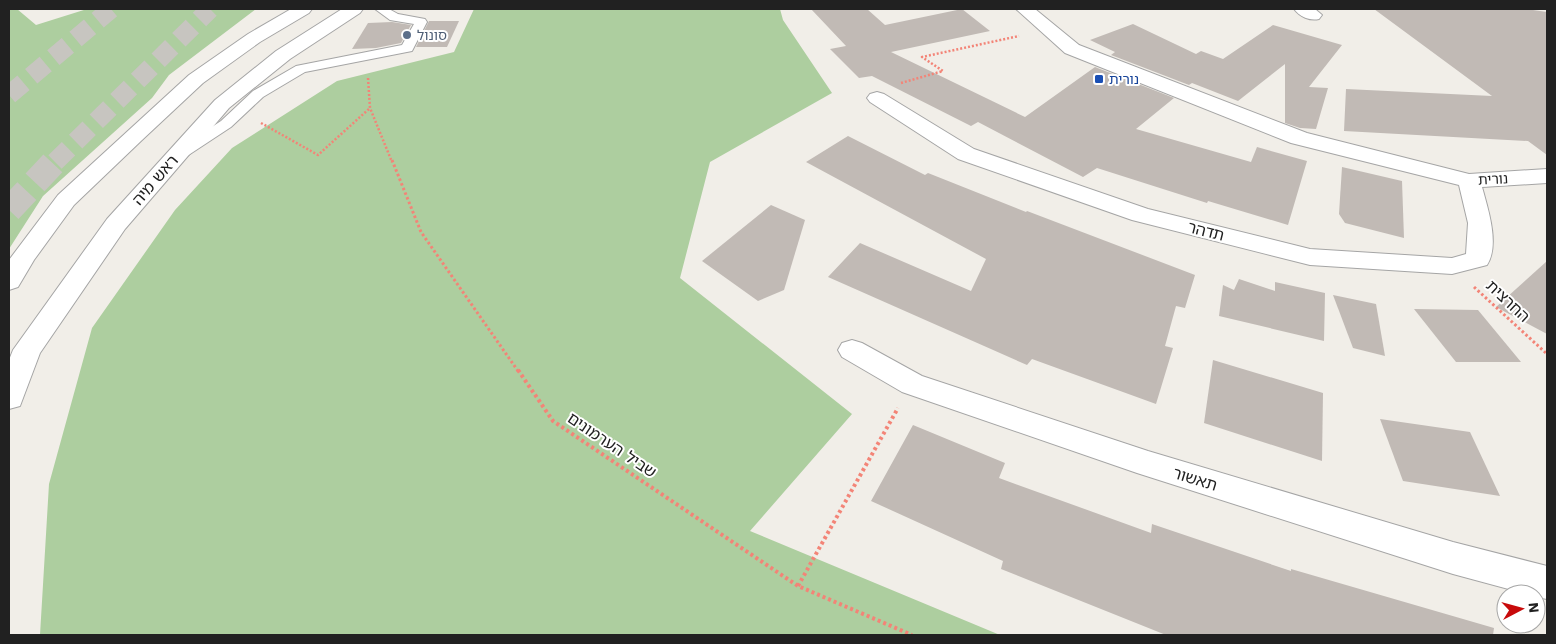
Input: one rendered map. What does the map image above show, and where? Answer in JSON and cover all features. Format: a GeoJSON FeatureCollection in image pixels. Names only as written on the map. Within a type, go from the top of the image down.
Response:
{"type":"FeatureCollection","features":[{"type":"Feature","properties":{"kind":"street"},"geometry":{"type":"LineString","coordinates":[[9,281],[24,256],[66,200],[134,135],[196,79],[254,38],[303,9]]}},
{"type":"Feature","properties":{"kind":"street","name":"ראש מיה"},"geometry":{"type":"LineString","coordinates":[[9,398],[27,350],[116,224],[172,159],[222,104],[283,54],[354,9]]}},
{"type":"Feature","properties":{"kind":"street","name":"נורית"},"geometry":{"type":"LineString","coordinates":[[1025,9],[1072,49],[1299,138],[1469,181],[1547,176]]}},
{"type":"Feature","properties":{"kind":"street","name":"תדהר"},"geometry":{"type":"LineString","coordinates":[[886,92],[966,154],[1141,215],[1310,257],[1452,266],[1478,259],[1480,223],[1469,181]]}},
{"type":"Feature","properties":{"kind":"street","name":"תאשור"},"geometry":{"type":"LineString","coordinates":[[852,350],[912,384],[1148,464],[1453,558],[1547,583]]}},
{"type":"Feature","properties":{"kind":"lane"},"geometry":{"type":"LineString","coordinates":[[172,159],[226,124],[258,94],[301,69],[407,48],[421,22],[394,17],[381,9]]}},
{"type":"Feature","properties":{"kind":"path"},"geometry":{"type":"LineString","coordinates":[[886,92],[943,71],[922,57],[1049,29]]}},
{"type":"Feature","properties":{"kind":"path","name":"שביל הערמונים"},"geometry":{"type":"LineString","coordinates":[[366,57],[370,108],[422,232],[553,421],[798,586],[912,635]]}},
{"type":"Feature","properties":{"kind":"path"},"geometry":{"type":"LineString","coordinates":[[254,120],[318,155],[370,108]]}},
{"type":"Feature","properties":{"kind":"path","name":"החרצית"},"geometry":{"type":"LineString","coordinates":[[1452,266],[1547,354]]}},
{"type":"Feature","properties":{"kind":"path"},"geometry":{"type":"LineString","coordinates":[[798,586],[912,384]]}},
{"type":"Feature","properties":{"kind":"green space"},"geometry":{"type":"Polygon","coordinates":[[[9,9],[17,9],[36,25],[87,9],[256,9],[169,75],[152,98],[43,196],[9,249],[9,9]]]}},
{"type":"Feature","properties":{"kind":"green space"},"geometry":{"type":"Polygon","coordinates":[[[474,9],[780,9],[783,20],[832,93],[710,162],[680,278],[852,414],[750,531],[1000,635],[40,635],[49,484],[92,328],[175,210],[232,148],[337,81],[454,52],[474,9]]]}},
{"type":"Feature","properties":{"kind":"building"},"geometry":{"type":"Polygon","coordinates":[[[811,9],[867,9],[885,25],[962,9],[990,31],[891,52],[1025,117],[1095,67],[1174,98],[1136,129],[1251,162],[1257,147],[1307,161],[1288,225],[1208,201],[1207,203],[1097,168],[1083,177],[978,122],[971,126],[872,76],[859,78],[830,49],[846,46],[811,9]]]}},
{"type":"Feature","properties":{"kind":"building"},"geometry":{"type":"Polygon","coordinates":[[[1374,9],[1526,9],[1547,12],[1547,155],[1528,141],[1344,131],[1346,89],[1492,96],[1374,9]]]}},
{"type":"Feature","properties":{"kind":"building"},"geometry":{"type":"Polygon","coordinates":[[[429,21],[459,21],[447,47],[416,47],[429,21]]]}},
{"type":"Feature","properties":{"kind":"building"},"geometry":{"type":"Polygon","coordinates":[[[392,22],[411,25],[401,43],[376,48],[352,49],[368,23],[392,22]]]}},
{"type":"Feature","properties":{"kind":"building"},"geometry":{"type":"Polygon","coordinates":[[[1133,24],[1196,54],[1201,51],[1223,59],[1273,25],[1342,45],[1309,87],[1328,88],[1316,129],[1300,128],[1285,123],[1285,64],[1238,101],[1192,83],[1189,85],[1111,55],[1115,52],[1090,40],[1133,24]]]}},
{"type":"Feature","properties":{"kind":"building"},"geometry":{"type":"Polygon","coordinates":[[[848,136],[925,175],[928,173],[1195,275],[1185,308],[1176,306],[1165,346],[1173,348],[1156,404],[1032,359],[1027,365],[828,277],[860,243],[971,291],[986,259],[806,162],[848,136]]]}},
{"type":"Feature","properties":{"kind":"building"},"geometry":{"type":"Polygon","coordinates":[[[1342,167],[1402,181],[1404,238],[1345,223],[1339,214],[1342,167]]]}},
{"type":"Feature","properties":{"kind":"building"},"geometry":{"type":"Polygon","coordinates":[[[771,205],[805,220],[784,290],[758,301],[702,261],[771,205]]]}},
{"type":"Feature","properties":{"kind":"building"},"geometry":{"type":"Polygon","coordinates":[[[1547,261],[1547,334],[1496,307],[1547,261]]]}},
{"type":"Feature","properties":{"kind":"building"},"geometry":{"type":"Polygon","coordinates":[[[1239,279],[1275,291],[1275,282],[1325,293],[1324,341],[1219,316],[1223,285],[1234,290],[1239,279]]]}},
{"type":"Feature","properties":{"kind":"building"},"geometry":{"type":"Polygon","coordinates":[[[1333,295],[1376,304],[1385,356],[1353,348],[1333,295]]]}},
{"type":"Feature","properties":{"kind":"building"},"geometry":{"type":"Polygon","coordinates":[[[1414,309],[1478,310],[1521,362],[1456,362],[1414,309]]]}},
{"type":"Feature","properties":{"kind":"building"},"geometry":{"type":"Polygon","coordinates":[[[1213,360],[1323,393],[1322,461],[1204,423],[1213,360]]]}},
{"type":"Feature","properties":{"kind":"building"},"geometry":{"type":"Polygon","coordinates":[[[1380,419],[1470,432],[1500,496],[1403,481],[1380,419]]]}},
{"type":"Feature","properties":{"kind":"building"},"geometry":{"type":"Polygon","coordinates":[[[913,425],[1005,463],[999,478],[1151,533],[1152,524],[1291,571],[1291,569],[1494,628],[1493,635],[1166,635],[1001,569],[1003,561],[871,501],[913,425]]]}},
{"type":"Feature","properties":{"kind":"tunnel"},"geometry":{"type":"LineString","coordinates":[[9,95],[111,9]]}},
{"type":"Feature","properties":{"kind":"tunnel"},"geometry":{"type":"LineString","coordinates":[[55,162],[210,9]]}},
{"type":"Feature","properties":{"kind":"tunnel"},"geometry":{"type":"LineString","coordinates":[[9,210],[56,160]]}},
{"type":"Feature","properties":{"kind":"place","name":"סונול"},"geometry":{"type":"Point","coordinates":[407,35]}},
{"type":"Feature","properties":{"kind":"place","name":"נורית"},"geometry":{"type":"Point","coordinates":[1099,79]}}]}
